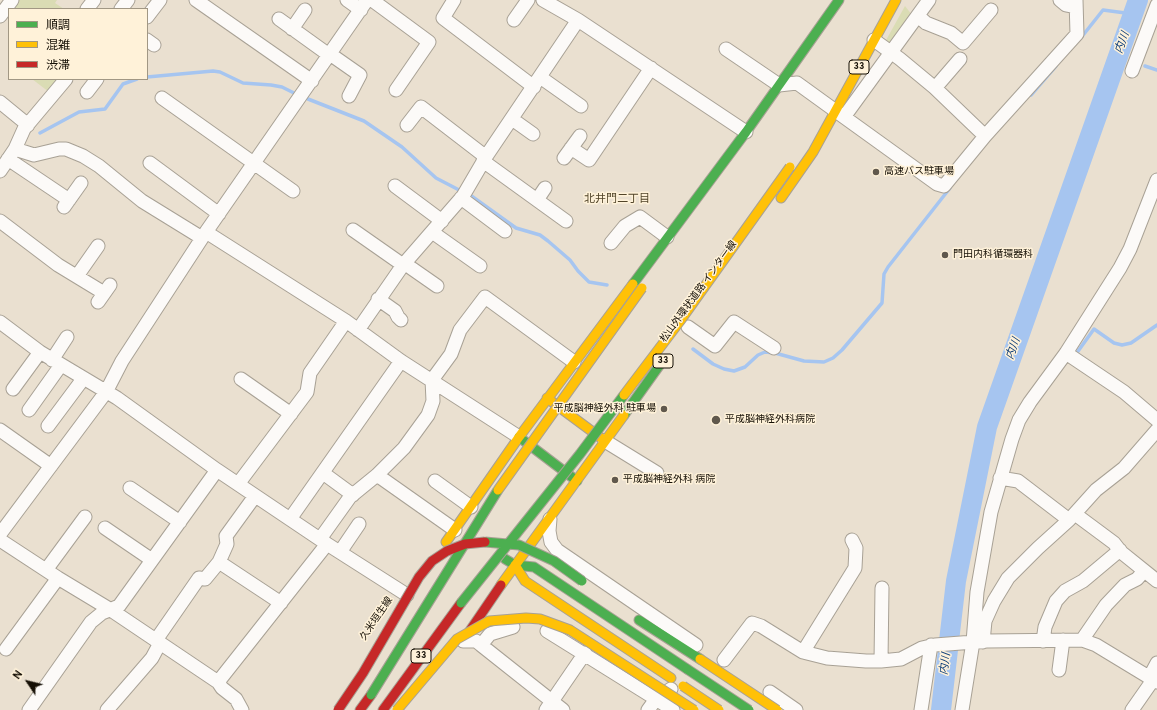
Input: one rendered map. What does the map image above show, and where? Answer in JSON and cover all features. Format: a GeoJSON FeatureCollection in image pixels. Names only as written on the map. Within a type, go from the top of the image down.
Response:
{"type":"FeatureCollection","features":[{"type":"Feature","properties":{"kind":"main road","name":"33"},"geometry":{"type":"LineString","coordinates":[[455,530],[547,398],[746,132],[839,0]]}},
{"type":"Feature","properties":{"kind":"main road","name":"33"},"geometry":{"type":"LineString","coordinates":[[383,710],[461,603],[580,454],[680,321],[790,167],[839,114],[874,40],[896,0]]}},
{"type":"Feature","properties":{"kind":"main road","name":"33"},"geometry":{"type":"LineString","coordinates":[[776,206],[806,163],[822,134]]}},
{"type":"Feature","properties":{"kind":"main road","name":"33"},"geometry":{"type":"LineString","coordinates":[[358,710],[371,695],[474,526],[507,476],[642,288],[696,200]]}},
{"type":"Feature","properties":{"kind":"main road","name":"松山外環状道路 インター線"},"geometry":{"type":"LineString","coordinates":[[463,641],[515,565],[665,358]]}},
{"type":"Feature","properties":{"kind":"main road"},"geometry":{"type":"LineString","coordinates":[[547,398],[605,441]]}},
{"type":"Feature","properties":{"kind":"main road"},"geometry":{"type":"LineString","coordinates":[[519,437],[577,481]]}},
{"type":"Feature","properties":{"kind":"main road"},"geometry":{"type":"LineString","coordinates":[[455,530],[515,565],[534,567],[749,710]]}},
{"type":"Feature","properties":{"kind":"main road","name":"久米垣生線"},"geometry":{"type":"LineString","coordinates":[[328,710],[407,595],[455,530]]}},
{"type":"Feature","properties":{"kind":"main road"},"geometry":{"type":"LineString","coordinates":[[338,710],[363,674],[418,577],[432,562],[447,551],[465,544],[488,542],[519,545],[554,561],[588,585]]}},
{"type":"Feature","properties":{"kind":"main road"},"geometry":{"type":"LineString","coordinates":[[515,565],[525,581],[719,710]]}},
{"type":"Feature","properties":{"kind":"main road"},"geometry":{"type":"LineString","coordinates":[[630,614],[777,710]]}},
{"type":"Feature","properties":{"kind":"main road"},"geometry":{"type":"LineString","coordinates":[[397,710],[457,638],[489,621],[526,618],[540,619],[570,630],[694,710]]}},
{"type":"Feature","properties":{"kind":"main road"},"geometry":{"type":"LineString","coordinates":[[427,689],[463,641]]}},
{"type":"Feature","properties":{"kind":"main road"},"geometry":{"type":"LineString","coordinates":[[337,697],[358,710]]}},
{"type":"Feature","properties":{"kind":"street"},"geometry":{"type":"LineString","coordinates":[[0,16],[12,0]]}},
{"type":"Feature","properties":{"kind":"street"},"geometry":{"type":"LineString","coordinates":[[122,8],[128,0]]}},
{"type":"Feature","properties":{"kind":"street"},"geometry":{"type":"LineString","coordinates":[[148,16],[160,0]]}},
{"type":"Feature","properties":{"kind":"street"},"geometry":{"type":"LineString","coordinates":[[196,0],[312,80]]}},
{"type":"Feature","properties":{"kind":"street"},"geometry":{"type":"LineString","coordinates":[[0,534],[106,392],[122,361],[204,235],[364,5],[347,0]]}},
{"type":"Feature","properties":{"kind":"street"},"geometry":{"type":"LineString","coordinates":[[372,0],[429,42],[396,90]]}},
{"type":"Feature","properties":{"kind":"street"},"geometry":{"type":"LineString","coordinates":[[454,0],[443,18],[537,82],[581,106]]}},
{"type":"Feature","properties":{"kind":"street"},"geometry":{"type":"LineString","coordinates":[[514,20],[528,0]]}},
{"type":"Feature","properties":{"kind":"street"},"geometry":{"type":"LineString","coordinates":[[543,0],[578,20],[746,132]]}},
{"type":"Feature","properties":{"kind":"street"},"geometry":{"type":"LineString","coordinates":[[839,114],[891,53],[929,0]]}},
{"type":"Feature","properties":{"kind":"street"},"geometry":{"type":"LineString","coordinates":[[726,49],[779,85],[797,83],[937,184],[944,186],[985,136],[1077,34],[1076,3],[1066,5],[1060,0]]}},
{"type":"Feature","properties":{"kind":"street"},"geometry":{"type":"LineString","coordinates":[[1132,71],[1157,4]]}},
{"type":"Feature","properties":{"kind":"street"},"geometry":{"type":"LineString","coordinates":[[292,29],[306,10]]}},
{"type":"Feature","properties":{"kind":"street"},"geometry":{"type":"LineString","coordinates":[[918,16],[926,23],[951,33],[963,43],[991,10]]}},
{"type":"Feature","properties":{"kind":"street"},"geometry":{"type":"LineString","coordinates":[[279,19],[360,75],[350,96]]}},
{"type":"Feature","properties":{"kind":"street"},"geometry":{"type":"LineString","coordinates":[[358,330],[403,264],[461,198],[484,159],[578,20]]}},
{"type":"Feature","properties":{"kind":"street"},"geometry":{"type":"LineString","coordinates":[[874,40],[935,88],[985,136]]}},
{"type":"Feature","properties":{"kind":"street"},"geometry":{"type":"LineString","coordinates":[[935,88],[960,59]]}},
{"type":"Feature","properties":{"kind":"street"},"geometry":{"type":"LineString","coordinates":[[580,136],[568,153],[589,160],[651,68]]}},
{"type":"Feature","properties":{"kind":"street"},"geometry":{"type":"LineString","coordinates":[[0,171],[12,154],[24,129],[65,80]]}},
{"type":"Feature","properties":{"kind":"street"},"geometry":{"type":"LineString","coordinates":[[88,92],[96,80]]}},
{"type":"Feature","properties":{"kind":"street"},"geometry":{"type":"LineString","coordinates":[[162,98],[293,191]]}},
{"type":"Feature","properties":{"kind":"street"},"geometry":{"type":"LineString","coordinates":[[0,102],[28,125]]}},
{"type":"Feature","properties":{"kind":"street"},"geometry":{"type":"LineString","coordinates":[[407,125],[421,107],[537,200],[563,214]]}},
{"type":"Feature","properties":{"kind":"street"},"geometry":{"type":"LineString","coordinates":[[512,119],[533,134]]}},
{"type":"Feature","properties":{"kind":"street"},"geometry":{"type":"LineString","coordinates":[[12,154],[34,155],[59,149],[66,149],[83,156],[99,166],[142,201],[204,235],[346,321],[401,361],[519,437]]}},
{"type":"Feature","properties":{"kind":"street"},"geometry":{"type":"LineString","coordinates":[[12,154],[67,204],[81,183]]}},
{"type":"Feature","properties":{"kind":"street"},"geometry":{"type":"LineString","coordinates":[[150,163],[219,214]]}},
{"type":"Feature","properties":{"kind":"street"},"geometry":{"type":"LineString","coordinates":[[962,710],[974,642],[977,592],[986,541],[1000,478],[1019,420],[1066,353],[1127,256],[1157,180]]}},
{"type":"Feature","properties":{"kind":"street"},"geometry":{"type":"LineString","coordinates":[[394,186],[442,221]]}},
{"type":"Feature","properties":{"kind":"street"},"geometry":{"type":"LineString","coordinates":[[537,200],[545,188]]}},
{"type":"Feature","properties":{"kind":"street"},"geometry":{"type":"LineString","coordinates":[[461,198],[505,231]]}},
{"type":"Feature","properties":{"kind":"street"},"geometry":{"type":"LineString","coordinates":[[611,242],[626,226],[640,217],[667,237]]}},
{"type":"Feature","properties":{"kind":"street"},"geometry":{"type":"LineString","coordinates":[[0,221],[58,265],[104,293]]}},
{"type":"Feature","properties":{"kind":"street"},"geometry":{"type":"LineString","coordinates":[[353,230],[437,286]]}},
{"type":"Feature","properties":{"kind":"street"},"geometry":{"type":"LineString","coordinates":[[432,232],[480,266]]}},
{"type":"Feature","properties":{"kind":"street"},"geometry":{"type":"LineString","coordinates":[[77,276],[98,246]]}},
{"type":"Feature","properties":{"kind":"street"},"geometry":{"type":"LineString","coordinates":[[218,682],[281,603],[353,495],[377,475],[404,448],[428,415],[433,401],[432,380],[451,354],[460,330],[485,298],[574,362]]}},
{"type":"Feature","properties":{"kind":"street"},"geometry":{"type":"LineString","coordinates":[[378,299],[395,311],[401,320]]}},
{"type":"Feature","properties":{"kind":"street"},"geometry":{"type":"LineString","coordinates":[[238,484],[307,392],[310,373],[346,321]]}},
{"type":"Feature","properties":{"kind":"street"},"geometry":{"type":"LineString","coordinates":[[0,322],[40,352],[117,398],[255,496],[323,542],[407,595]]}},
{"type":"Feature","properties":{"kind":"street"},"geometry":{"type":"LineString","coordinates":[[688,327],[715,346],[734,322],[774,348]]}},
{"type":"Feature","properties":{"kind":"street"},"geometry":{"type":"LineString","coordinates":[[29,410],[57,362],[67,337]]}},
{"type":"Feature","properties":{"kind":"street"},"geometry":{"type":"LineString","coordinates":[[13,389],[40,352]]}},
{"type":"Feature","properties":{"kind":"street"},"geometry":{"type":"LineString","coordinates":[[1066,353],[1124,392],[1157,420]]}},
{"type":"Feature","properties":{"kind":"street"},"geometry":{"type":"LineString","coordinates":[[290,519],[401,361]]}},
{"type":"Feature","properties":{"kind":"street"},"geometry":{"type":"LineString","coordinates":[[48,426],[83,379]]}},
{"type":"Feature","properties":{"kind":"street"},"geometry":{"type":"LineString","coordinates":[[241,379],[291,414]]}},
{"type":"Feature","properties":{"kind":"street"},"geometry":{"type":"LineString","coordinates":[[0,430],[51,466]]}},
{"type":"Feature","properties":{"kind":"street"},"geometry":{"type":"LineString","coordinates":[[974,642],[994,601],[1008,578],[1072,517],[1096,490],[1124,468],[1157,430]]}},
{"type":"Feature","properties":{"kind":"street"},"geometry":{"type":"LineString","coordinates":[[605,441],[657,473]]}},
{"type":"Feature","properties":{"kind":"street"},"geometry":{"type":"LineString","coordinates":[[29,710],[92,622],[102,613],[119,606],[218,470]]}},
{"type":"Feature","properties":{"kind":"street"},"geometry":{"type":"LineString","coordinates":[[323,473],[353,495]]}},
{"type":"Feature","properties":{"kind":"street"},"geometry":{"type":"LineString","coordinates":[[377,475],[455,530]]}},
{"type":"Feature","properties":{"kind":"street"},"geometry":{"type":"LineString","coordinates":[[1000,478],[1018,481],[1114,543],[1144,571],[1157,580]]}},
{"type":"Feature","properties":{"kind":"street"},"geometry":{"type":"LineString","coordinates":[[435,481],[471,507]]}},
{"type":"Feature","properties":{"kind":"street"},"geometry":{"type":"LineString","coordinates":[[130,488],[180,522]]}},
{"type":"Feature","properties":{"kind":"street"},"geometry":{"type":"LineString","coordinates":[[107,710],[152,658],[158,641],[199,578],[205,579],[220,562],[227,544],[226,536],[255,496]]}},
{"type":"Feature","properties":{"kind":"street"},"geometry":{"type":"LineString","coordinates":[[551,515],[549,531],[551,542],[557,550],[719,660],[796,710]]}},
{"type":"Feature","properties":{"kind":"street"},"geometry":{"type":"LineString","coordinates":[[46,570],[85,517]]}},
{"type":"Feature","properties":{"kind":"street"},"geometry":{"type":"LineString","coordinates":[[340,552],[359,524]]}},
{"type":"Feature","properties":{"kind":"street"},"geometry":{"type":"LineString","coordinates":[[105,528],[152,560]]}},
{"type":"Feature","properties":{"kind":"street"},"geometry":{"type":"LineString","coordinates":[[0,540],[58,578],[111,610],[218,682],[222,688],[236,699],[242,710]]}},
{"type":"Feature","properties":{"kind":"street"},"geometry":{"type":"LineString","coordinates":[[803,652],[855,568],[856,548],[852,540]]}},
{"type":"Feature","properties":{"kind":"street"},"geometry":{"type":"LineString","coordinates":[[1043,641],[1045,627],[1056,601],[1065,591],[1083,581],[1120,550]]}},
{"type":"Feature","properties":{"kind":"street"},"geometry":{"type":"LineString","coordinates":[[220,562],[281,603]]}},
{"type":"Feature","properties":{"kind":"street"},"geometry":{"type":"LineString","coordinates":[[1082,640],[1106,605],[1125,585],[1137,579],[1144,571]]}},
{"type":"Feature","properties":{"kind":"street"},"geometry":{"type":"LineString","coordinates":[[6,649],[21,638],[58,578]]}},
{"type":"Feature","properties":{"kind":"street"},"geometry":{"type":"LineString","coordinates":[[881,661],[882,588]]}},
{"type":"Feature","properties":{"kind":"street"},"geometry":{"type":"LineString","coordinates":[[648,710],[656,699],[719,660],[752,623],[761,626],[803,652],[827,658],[881,661],[901,659],[933,645],[974,642],[1082,640],[1096,645],[1153,680]]}},
{"type":"Feature","properties":{"kind":"street"},"geometry":{"type":"LineString","coordinates":[[481,645],[486,637],[494,632],[531,624],[558,636],[673,710]]}},
{"type":"Feature","properties":{"kind":"street"},"geometry":{"type":"LineString","coordinates":[[1058,670],[1063,640]]}},
{"type":"Feature","properties":{"kind":"street"},"geometry":{"type":"LineString","coordinates":[[463,641],[476,641],[549,706],[563,710]]}},
{"type":"Feature","properties":{"kind":"street"},"geometry":{"type":"LineString","coordinates":[[921,710],[933,645]]}},
{"type":"Feature","properties":{"kind":"street"},"geometry":{"type":"LineString","coordinates":[[549,706],[585,653]]}},
{"type":"Feature","properties":{"kind":"street"},"geometry":{"type":"LineString","coordinates":[[1132,710],[1153,680],[1157,663]]}},
{"type":"Feature","properties":{"kind":"green space"},"geometry":{"type":"Polygon","coordinates":[[[17,0],[57,0],[55,3],[62,8],[11,8],[17,0]]]}},
{"type":"Feature","properties":{"kind":"green space"},"geometry":{"type":"Polygon","coordinates":[[[905,6],[912,15],[891,45],[885,42],[905,6]]]}},
{"type":"Feature","properties":{"kind":"green space"},"geometry":{"type":"Polygon","coordinates":[[[33,80],[58,80],[49,92],[33,80]]]}},
{"type":"Feature","properties":{"kind":"waterway","name":"内川"},"geometry":{"type":"LineString","coordinates":[[941,710],[956,581],[987,427],[1138,0]]}},
{"type":"Feature","properties":{"kind":"waterway"},"geometry":{"type":"LineString","coordinates":[[1080,39],[1103,10],[1133,14]]}},
{"type":"Feature","properties":{"kind":"waterway"},"geometry":{"type":"LineString","coordinates":[[1031,95],[1056,66]]}},
{"type":"Feature","properties":{"kind":"waterway"},"geometry":{"type":"LineString","coordinates":[[1145,66],[1157,70]]}},
{"type":"Feature","properties":{"kind":"waterway"},"geometry":{"type":"LineString","coordinates":[[148,77],[213,71],[220,72],[243,83],[282,87],[294,93]]}},
{"type":"Feature","properties":{"kind":"waterway"},"geometry":{"type":"LineString","coordinates":[[40,133],[79,112],[105,109],[123,84],[134,80]]}},
{"type":"Feature","properties":{"kind":"waterway"},"geometry":{"type":"LineString","coordinates":[[308,99],[364,121],[402,147],[436,178],[461,191]]}},
{"type":"Feature","properties":{"kind":"waterway"},"geometry":{"type":"LineString","coordinates":[[693,349],[713,364],[724,369],[734,371],[745,367],[758,355],[765,352],[775,353],[804,361],[824,362],[833,358],[842,350],[882,303],[884,274],[888,267],[950,188]]}},
{"type":"Feature","properties":{"kind":"waterway"},"geometry":{"type":"LineString","coordinates":[[470,195],[516,228],[540,235],[570,260],[589,282],[607,285]]}},
{"type":"Feature","properties":{"kind":"waterway"},"geometry":{"type":"LineString","coordinates":[[1076,354],[1094,329],[1114,343],[1122,345],[1131,343],[1157,325]]}},
{"type":"Feature","properties":{"kind":"traffic: fast"},"geometry":{"type":"LineString","coordinates":[[633,284],[746,132],[839,0]]}},
{"type":"Feature","properties":{"kind":"traffic: fast"},"geometry":{"type":"LineString","coordinates":[[624,415],[659,366]]}},
{"type":"Feature","properties":{"kind":"traffic: fast"},"geometry":{"type":"LineString","coordinates":[[461,603],[580,454],[624,395]]}},
{"type":"Feature","properties":{"kind":"traffic: fast"},"geometry":{"type":"LineString","coordinates":[[519,437],[577,481]]}},
{"type":"Feature","properties":{"kind":"traffic: fast"},"geometry":{"type":"LineString","coordinates":[[371,695],[498,490]]}},
{"type":"Feature","properties":{"kind":"traffic: fast"},"geometry":{"type":"LineString","coordinates":[[485,542],[519,545],[554,561],[582,581]]}},
{"type":"Feature","properties":{"kind":"traffic: fast"},"geometry":{"type":"LineString","coordinates":[[505,559],[515,565],[534,567],[687,669]]}},
{"type":"Feature","properties":{"kind":"traffic: fast"},"geometry":{"type":"LineString","coordinates":[[639,620],[700,659]]}},
{"type":"Feature","properties":{"kind":"traffic: fast"},"geometry":{"type":"LineString","coordinates":[[687,669],[749,710]]}},
{"type":"Feature","properties":{"kind":"traffic: slow"},"geometry":{"type":"LineString","coordinates":[[781,198],[813,152],[896,0]]}},
{"type":"Feature","properties":{"kind":"traffic: slow"},"geometry":{"type":"LineString","coordinates":[[624,395],[680,321],[790,167]]}},
{"type":"Feature","properties":{"kind":"traffic: slow"},"geometry":{"type":"LineString","coordinates":[[446,542],[519,437],[633,284]]}},
{"type":"Feature","properties":{"kind":"traffic: slow"},"geometry":{"type":"LineString","coordinates":[[498,490],[642,288]]}},
{"type":"Feature","properties":{"kind":"traffic: slow"},"geometry":{"type":"LineString","coordinates":[[547,398],[605,441]]}},
{"type":"Feature","properties":{"kind":"traffic: slow"},"geometry":{"type":"LineString","coordinates":[[501,585],[624,415]]}},
{"type":"Feature","properties":{"kind":"traffic: slow"},"geometry":{"type":"LineString","coordinates":[[515,565],[525,581],[671,678]]}},
{"type":"Feature","properties":{"kind":"traffic: slow"},"geometry":{"type":"LineString","coordinates":[[397,710],[457,639],[489,621],[526,618],[540,619],[570,630],[694,710]]}},
{"type":"Feature","properties":{"kind":"traffic: slow"},"geometry":{"type":"LineString","coordinates":[[700,659],[777,710]]}},
{"type":"Feature","properties":{"kind":"traffic: slow"},"geometry":{"type":"LineString","coordinates":[[683,686],[719,710]]}},
{"type":"Feature","properties":{"kind":"traffic: jam"},"geometry":{"type":"LineString","coordinates":[[338,710],[363,673],[419,577],[432,561],[447,551],[465,544],[485,542]]}},
{"type":"Feature","properties":{"kind":"traffic: jam"},"geometry":{"type":"LineString","coordinates":[[469,632],[501,585]]}},
{"type":"Feature","properties":{"kind":"traffic: jam"},"geometry":{"type":"LineString","coordinates":[[383,710],[461,603]]}},
{"type":"Feature","properties":{"kind":"traffic: jam"},"geometry":{"type":"LineString","coordinates":[[360,710],[371,695]]}},
{"type":"Feature","properties":{"kind":"place","name":"高速バス駐車場"},"geometry":{"type":"Point","coordinates":[876,172]}},
{"type":"Feature","properties":{"kind":"place","name":"門田内科循環器科"},"geometry":{"type":"Point","coordinates":[945,255]}},
{"type":"Feature","properties":{"kind":"place","name":"平成脳神経外科 駐車場"},"geometry":{"type":"Point","coordinates":[664,409]}},
{"type":"Feature","properties":{"kind":"place","name":"平成脳神経外科病院"},"geometry":{"type":"Point","coordinates":[716,420]}},
{"type":"Feature","properties":{"kind":"place","name":"平成脳神経外科 病院"},"geometry":{"type":"Point","coordinates":[615,480]}},
{"type":"Feature","properties":{"kind":"district","name":"北井門二丁目"},"geometry":{"type":"Point","coordinates":[617,200]}}]}
